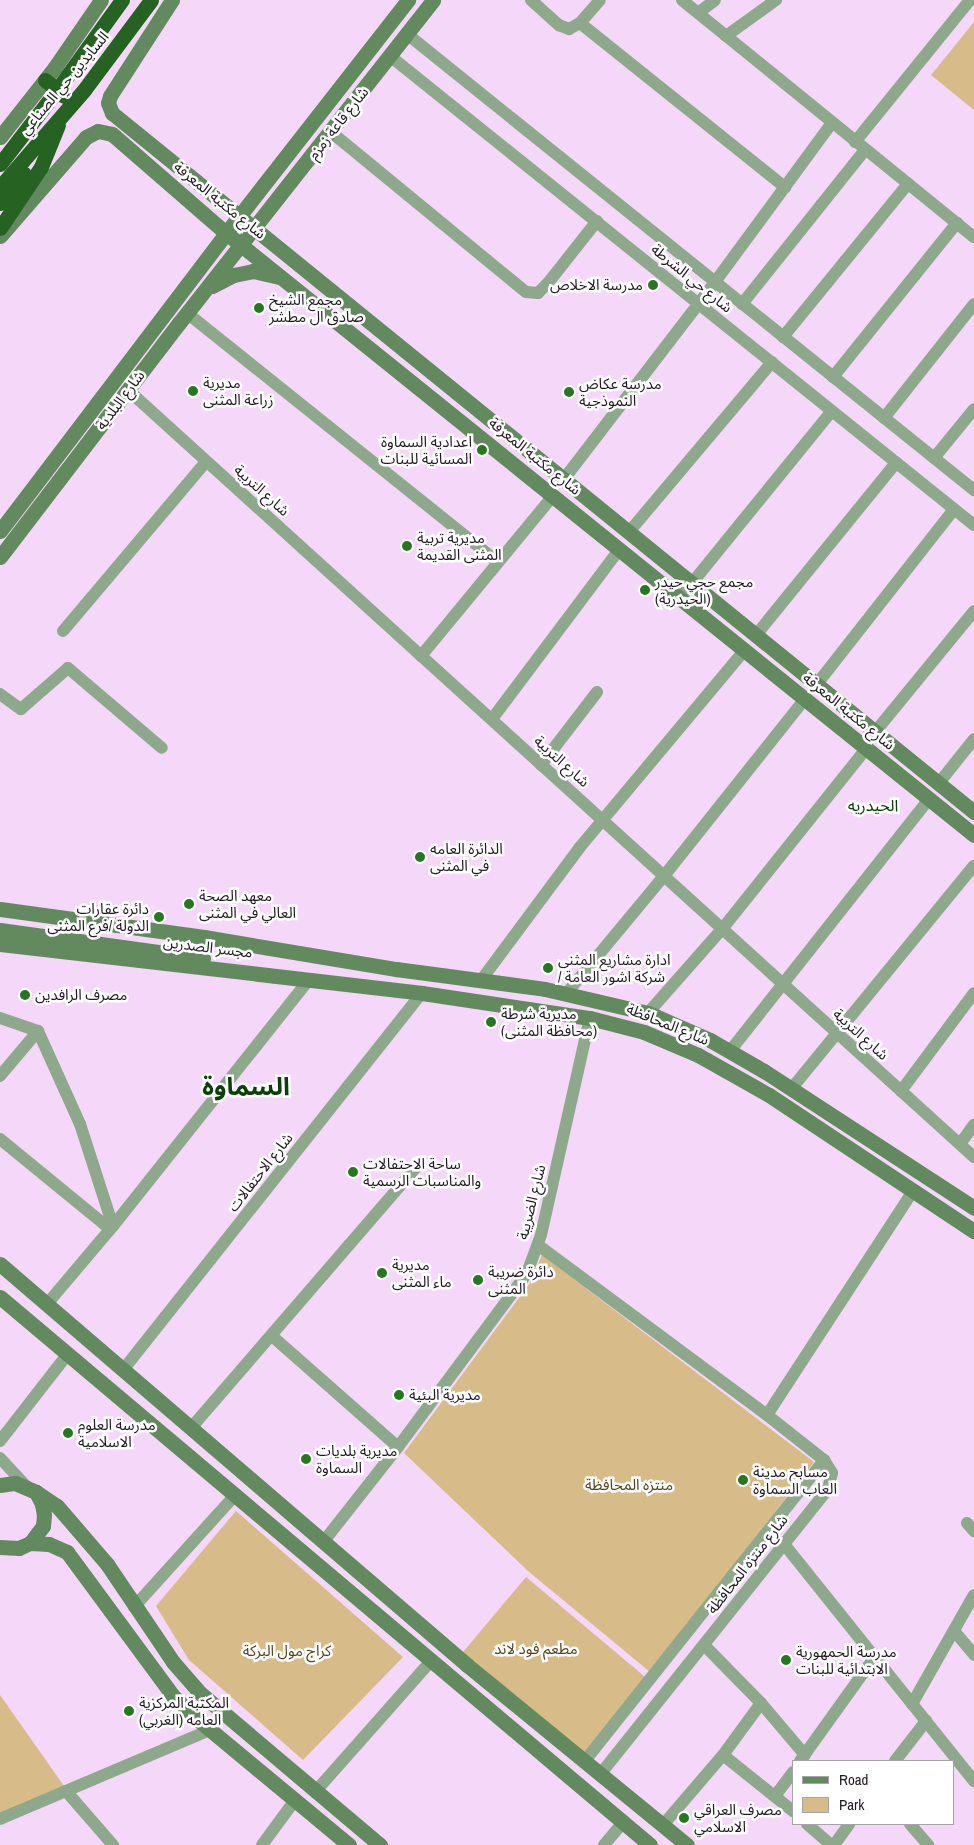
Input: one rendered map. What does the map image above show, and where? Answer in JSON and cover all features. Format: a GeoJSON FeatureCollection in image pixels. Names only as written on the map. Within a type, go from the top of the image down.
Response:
{"type":"FeatureCollection","features":[{"type":"Feature","properties":{"kind":"highway"},"geometry":{"type":"LineString","coordinates":[[0,164],[57,90],[122,0]]}},
{"type":"Feature","properties":{"kind":"highway","name":"السايدين حي الصناعي"},"geometry":{"type":"LineString","coordinates":[[5,189],[120,44],[151,0]]}},
{"type":"Feature","properties":{"kind":"highway"},"geometry":{"type":"LineString","coordinates":[[0,204],[5,189],[59,124],[70,107],[57,90],[45,80]]}},
{"type":"Feature","properties":{"kind":"highway"},"geometry":{"type":"LineString","coordinates":[[0,228],[41,167],[59,124]]}},
{"type":"Feature","properties":{"kind":"main road"},"geometry":{"type":"LineString","coordinates":[[0,137],[45,80],[101,0]]}},
{"type":"Feature","properties":{"kind":"main road","name":"شارع مكتبة المعرفة"},"geometry":{"type":"LineString","coordinates":[[172,0],[112,93],[108,103],[112,113],[974,812]]}},
{"type":"Feature","properties":{"kind":"main road","name":"شارع قاعة زمزم"},"geometry":{"type":"LineString","coordinates":[[226,233],[408,0]]}},
{"type":"Feature","properties":{"kind":"main road","name":"شارع قاعة زمزم"},"geometry":{"type":"LineString","coordinates":[[242,244],[433,0]]}},
{"type":"Feature","properties":{"kind":"main road"},"geometry":{"type":"LineString","coordinates":[[344,82],[360,95]]}},
{"type":"Feature","properties":{"kind":"main road","name":"شارع مكتبة المعرفة"},"geometry":{"type":"LineString","coordinates":[[0,236],[82,142],[93,132],[107,132],[158,173],[226,233],[745,650],[928,800],[974,835]]}},
{"type":"Feature","properties":{"kind":"main road"},"geometry":{"type":"LineString","coordinates":[[158,173],[170,159]]}},
{"type":"Feature","properties":{"kind":"main road","name":"شارع البلدية"},"geometry":{"type":"LineString","coordinates":[[0,557],[226,233]]}},
{"type":"Feature","properties":{"kind":"main road","name":"شارع البلدية"},"geometry":{"type":"LineString","coordinates":[[0,531],[94,421],[128,390],[242,244]]}},
{"type":"Feature","properties":{"kind":"main road"},"geometry":{"type":"LineString","coordinates":[[206,289],[234,275],[253,271],[282,277]]}},
{"type":"Feature","properties":{"kind":"main road"},"geometry":{"type":"LineString","coordinates":[[0,909],[204,937],[297,954]]}},
{"type":"Feature","properties":{"kind":"main road","name":"مجسر الصدرين"},"geometry":{"type":"LineString","coordinates":[[0,919],[236,957],[301,980]]}},
{"type":"Feature","properties":{"kind":"main road","name":"مجسر الصدرين"},"geometry":{"type":"LineString","coordinates":[[0,930],[236,957],[297,954]]}},
{"type":"Feature","properties":{"kind":"main road"},"geometry":{"type":"LineString","coordinates":[[0,944],[301,980]]}},
{"type":"Feature","properties":{"kind":"main road","name":"شارع المحافظة"},"geometry":{"type":"LineString","coordinates":[[297,954],[482,979],[566,994],[648,1013],[690,1030],[730,1051],[792,1088],[974,1208]]}},
{"type":"Feature","properties":{"kind":"main road","name":"شارع المحافظة"},"geometry":{"type":"LineString","coordinates":[[301,980],[422,993],[590,1018],[644,1032],[698,1055],[769,1095],[881,1168],[974,1232]]}},
{"type":"Feature","properties":{"kind":"main road"},"geometry":{"type":"LineString","coordinates":[[881,1168],[891,1153]]}},
{"type":"Feature","properties":{"kind":"main road"},"geometry":{"type":"LineString","coordinates":[[0,1264],[467,1666],[687,1845]]}},
{"type":"Feature","properties":{"kind":"main road"},"geometry":{"type":"LineString","coordinates":[[0,1297],[67,1355],[236,1494],[650,1845]]}},
{"type":"Feature","properties":{"kind":"main road"},"geometry":{"type":"LineString","coordinates":[[0,1485],[15,1483],[31,1490],[57,1506],[107,1564],[134,1607],[173,1662],[200,1693],[380,1845]]}},
{"type":"Feature","properties":{"kind":"main road"},"geometry":{"type":"LineString","coordinates":[[30,1543],[43,1526],[44,1515],[42,1504],[31,1490]]}},
{"type":"Feature","properties":{"kind":"main road"},"geometry":{"type":"LineString","coordinates":[[2,1550],[19,1548],[30,1543],[49,1544],[67,1552],[172,1696],[210,1730],[349,1845]]}},
{"type":"Feature","properties":{"kind":"street"},"geometry":{"type":"LineString","coordinates":[[531,0],[562,27],[573,28],[580,24],[600,0]]}},
{"type":"Feature","properties":{"kind":"street"},"geometry":{"type":"LineString","coordinates":[[682,0],[974,237]]}},
{"type":"Feature","properties":{"kind":"street"},"geometry":{"type":"LineString","coordinates":[[698,13],[715,0]]}},
{"type":"Feature","properties":{"kind":"street"},"geometry":{"type":"LineString","coordinates":[[726,36],[776,0]]}},
{"type":"Feature","properties":{"kind":"street"},"geometry":{"type":"LineString","coordinates":[[855,142],[970,0]]}},
{"type":"Feature","properties":{"kind":"street"},"geometry":{"type":"LineString","coordinates":[[580,24],[785,187]]}},
{"type":"Feature","properties":{"kind":"street","name":"شارع حي الشرطة"},"geometry":{"type":"LineString","coordinates":[[407,34],[974,490]]}},
{"type":"Feature","properties":{"kind":"street","name":"شارع حي الشرطة"},"geometry":{"type":"LineString","coordinates":[[390,56],[974,525]]}},
{"type":"Feature","properties":{"kind":"street"},"geometry":{"type":"LineString","coordinates":[[564,479],[715,282],[832,123]]}},
{"type":"Feature","properties":{"kind":"street"},"geometry":{"type":"LineString","coordinates":[[331,132],[526,292],[538,293],[548,283],[596,221]]}},
{"type":"Feature","properties":{"kind":"street"},"geometry":{"type":"LineString","coordinates":[[742,304],[865,150]]}},
{"type":"Feature","properties":{"kind":"street"},"geometry":{"type":"LineString","coordinates":[[783,337],[908,184]]}},
{"type":"Feature","properties":{"kind":"street"},"geometry":{"type":"LineString","coordinates":[[832,376],[957,223]]}},
{"type":"Feature","properties":{"kind":"street"},"geometry":{"type":"LineString","coordinates":[[884,418],[974,304]]}},
{"type":"Feature","properties":{"kind":"street"},"geometry":{"type":"LineString","coordinates":[[187,313],[498,562]]}},
{"type":"Feature","properties":{"kind":"street"},"geometry":{"type":"LineString","coordinates":[[629,532],[772,362]]}},
{"type":"Feature","properties":{"kind":"street","name":"شارع التربية"},"geometry":{"type":"LineString","coordinates":[[128,390],[974,1157]]}},
{"type":"Feature","properties":{"kind":"street"},"geometry":{"type":"LineString","coordinates":[[934,458],[974,409]]}},
{"type":"Feature","properties":{"kind":"street"},"geometry":{"type":"LineString","coordinates":[[680,599],[832,411]]}},
{"type":"Feature","properties":{"kind":"street"},"geometry":{"type":"LineString","coordinates":[[63,631],[206,462]]}},
{"type":"Feature","properties":{"kind":"street"},"geometry":{"type":"LineString","coordinates":[[756,635],[896,463]]}},
{"type":"Feature","properties":{"kind":"street"},"geometry":{"type":"LineString","coordinates":[[421,656],[552,496]]}},
{"type":"Feature","properties":{"kind":"street"},"geometry":{"type":"LineString","coordinates":[[817,684],[954,509]]}},
{"type":"Feature","properties":{"kind":"street"},"geometry":{"type":"LineString","coordinates":[[492,718],[619,550]]}},
{"type":"Feature","properties":{"kind":"street"},"geometry":{"type":"LineString","coordinates":[[875,732],[974,611]]}},
{"type":"Feature","properties":{"kind":"street"},"geometry":{"type":"LineString","coordinates":[[482,979],[580,847],[745,650]]}},
{"type":"Feature","properties":{"kind":"street"},"geometry":{"type":"LineString","coordinates":[[0,694],[22,709],[68,668],[162,748]]}},
{"type":"Feature","properties":{"kind":"street"},"geometry":{"type":"LineString","coordinates":[[541,765],[598,692]]}},
{"type":"Feature","properties":{"kind":"street"},"geometry":{"type":"LineString","coordinates":[[566,994],[664,876],[805,699]]}},
{"type":"Feature","properties":{"kind":"street"},"geometry":{"type":"LineString","coordinates":[[939,783],[974,739]]}},
{"type":"Feature","properties":{"kind":"street"},"geometry":{"type":"LineString","coordinates":[[648,1013],[723,928],[866,749]]}},
{"type":"Feature","properties":{"kind":"street"},"geometry":{"type":"LineString","coordinates":[[730,1051],[928,800]]}},
{"type":"Feature","properties":{"kind":"street"},"geometry":{"type":"LineString","coordinates":[[792,1088],[974,866]]}},
{"type":"Feature","properties":{"kind":"street"},"geometry":{"type":"LineString","coordinates":[[47,1304],[112,1228],[301,980]]}},
{"type":"Feature","properties":{"kind":"street","name":"شارع الاحتفالات"},"geometry":{"type":"LineString","coordinates":[[123,1370],[422,993]]}},
{"type":"Feature","properties":{"kind":"street"},"geometry":{"type":"LineString","coordinates":[[901,1091],[974,993]]}},
{"type":"Feature","properties":{"kind":"street"},"geometry":{"type":"LineString","coordinates":[[0,1018],[38,1031],[80,1124],[112,1228]]}},
{"type":"Feature","properties":{"kind":"street","name":"شارع الضريبة"},"geometry":{"type":"LineString","coordinates":[[324,1541],[398,1447],[519,1286],[538,1245],[590,1018]]}},
{"type":"Feature","properties":{"kind":"street"},"geometry":{"type":"LineString","coordinates":[[0,1076],[38,1031]]}},
{"type":"Feature","properties":{"kind":"street"},"geometry":{"type":"LineString","coordinates":[[960,1144],[974,1125]]}},
{"type":"Feature","properties":{"kind":"street"},"geometry":{"type":"LineString","coordinates":[[0,1139],[112,1228]]}},
{"type":"Feature","properties":{"kind":"street"},"geometry":{"type":"LineString","coordinates":[[190,1428],[272,1336],[419,1164]]}},
{"type":"Feature","properties":{"kind":"street"},"geometry":{"type":"LineString","coordinates":[[767,1415],[913,1191]]}},
{"type":"Feature","properties":{"kind":"street"},"geometry":{"type":"LineString","coordinates":[[538,1245],[767,1415],[824,1460]]}},
{"type":"Feature","properties":{"kind":"street"},"geometry":{"type":"LineString","coordinates":[[272,1336],[398,1447]]}},
{"type":"Feature","properties":{"kind":"street"},"geometry":{"type":"LineString","coordinates":[[0,1441],[67,1355]]}},
{"type":"Feature","properties":{"kind":"street"},"geometry":{"type":"LineString","coordinates":[[0,1458],[31,1490]]}},
{"type":"Feature","properties":{"kind":"street","name":"شارع منتزه المحافظة"},"geometry":{"type":"LineString","coordinates":[[584,1762],[824,1460],[832,1473],[828,1489],[600,1775]]}},
{"type":"Feature","properties":{"kind":"street"},"geometry":{"type":"LineString","coordinates":[[134,1607],[236,1494]]}},
{"type":"Feature","properties":{"kind":"street"},"geometry":{"type":"LineString","coordinates":[[784,1544],[974,1781]]}},
{"type":"Feature","properties":{"kind":"street"},"geometry":{"type":"LineString","coordinates":[[912,1704],[955,1632],[974,1595]]}},
{"type":"Feature","properties":{"kind":"street"},"geometry":{"type":"LineString","coordinates":[[955,1632],[974,1655]]}},
{"type":"Feature","properties":{"kind":"street"},"geometry":{"type":"LineString","coordinates":[[704,1645],[762,1703],[803,1758],[874,1658]]}},
{"type":"Feature","properties":{"kind":"street"},"geometry":{"type":"LineString","coordinates":[[315,1792],[431,1661]]}},
{"type":"Feature","properties":{"kind":"street"},"geometry":{"type":"LineString","coordinates":[[663,1825],[723,1755],[762,1703]]}},
{"type":"Feature","properties":{"kind":"street"},"geometry":{"type":"LineString","coordinates":[[896,1760],[926,1721]]}},
{"type":"Feature","properties":{"kind":"street"},"geometry":{"type":"LineString","coordinates":[[0,1819],[210,1730]]}},
{"type":"Feature","properties":{"kind":"street"},"geometry":{"type":"LineString","coordinates":[[723,1755],[792,1811]]}},
{"type":"Feature","properties":{"kind":"street"},"geometry":{"type":"LineString","coordinates":[[775,1796],[792,1773]]}},
{"type":"Feature","properties":{"kind":"street"},"geometry":{"type":"LineString","coordinates":[[66,1791],[113,1845]]}},
{"type":"Feature","properties":{"kind":"street"},"geometry":{"type":"LineString","coordinates":[[262,1845],[295,1800]]}},
{"type":"Feature","properties":{"kind":"street"},"geometry":{"type":"LineString","coordinates":[[604,1845],[623,1822]]}},
{"type":"Feature","properties":{"kind":"street"},"geometry":{"type":"LineString","coordinates":[[808,1825],[833,1845],[848,1825]]}},
{"type":"Feature","properties":{"kind":"street"},"geometry":{"type":"LineString","coordinates":[[911,1825],[928,1845]]}},
{"type":"Feature","properties":{"kind":"green space"},"geometry":{"type":"Polygon","coordinates":[[[974,22],[974,110],[931,75],[974,22]]]}},
{"type":"Feature","properties":{"kind":"green space","name":"منتزه المحافظة"},"geometry":{"type":"Polygon","coordinates":[[[542,1255],[814,1462],[650,1672],[528,1571],[404,1453],[530,1283],[542,1255]]]}},
{"type":"Feature","properties":{"kind":"green space","name":"كراج مول البركة"},"geometry":{"type":"Polygon","coordinates":[[[236,1511],[403,1657],[303,1760],[189,1660],[156,1606],[236,1511]]]}},
{"type":"Feature","properties":{"kind":"green space","name":"مطعم فود لاند"},"geometry":{"type":"Polygon","coordinates":[[[526,1577],[649,1680],[586,1756],[463,1652],[526,1577]]]}},
{"type":"Feature","properties":{"kind":"green space"},"geometry":{"type":"Polygon","coordinates":[[[0,1695],[64,1786],[0,1814],[0,1695]]]}},
{"type":"Feature","properties":{"kind":"place","name":"مدرسة الاخلاص"},"geometry":{"type":"Point","coordinates":[653,285]}},
{"type":"Feature","properties":{"kind":"place","name":"مجمع الشيخ صادق ال مطشر"},"geometry":{"type":"Point","coordinates":[259,308]}},
{"type":"Feature","properties":{"kind":"place","name":"مديرية زراعة المثنى"},"geometry":{"type":"Point","coordinates":[193,391]}},
{"type":"Feature","properties":{"kind":"place","name":"مدرسة عكاض النموذجية"},"geometry":{"type":"Point","coordinates":[569,392]}},
{"type":"Feature","properties":{"kind":"place","name":"اعدادية السماوة المسائية للبنات"},"geometry":{"type":"Point","coordinates":[482,450]}},
{"type":"Feature","properties":{"kind":"place","name":"مديرية تربية المثنى القديمة"},"geometry":{"type":"Point","coordinates":[407,546]}},
{"type":"Feature","properties":{"kind":"place","name":"مجمع حجي حيدر (الحيدرية)"},"geometry":{"type":"Point","coordinates":[645,590]}},
{"type":"Feature","properties":{"kind":"place","name":"الدائرة العامه في المثنى"},"geometry":{"type":"Point","coordinates":[420,857]}},
{"type":"Feature","properties":{"kind":"place","name":"معهد الصحة العالي في المثنى"},"geometry":{"type":"Point","coordinates":[189,904]}},
{"type":"Feature","properties":{"kind":"place","name":"دائرة عقارات الدولة /فرع المثنى"},"geometry":{"type":"Point","coordinates":[159,917]}},
{"type":"Feature","properties":{"kind":"place","name":"ادارة مشاريع المثنى / شركة اشور العامة"},"geometry":{"type":"Point","coordinates":[548,968]}},
{"type":"Feature","properties":{"kind":"place","name":"مصرف الرافدين"},"geometry":{"type":"Point","coordinates":[25,995]}},
{"type":"Feature","properties":{"kind":"place","name":"مديرية شرطة (محافظة المثنى)"},"geometry":{"type":"Point","coordinates":[491,1022]}},
{"type":"Feature","properties":{"kind":"place","name":"ساحة الاحتفالات والمناسبات الرسمية"},"geometry":{"type":"Point","coordinates":[353,1172]}},
{"type":"Feature","properties":{"kind":"place","name":"مديرية ماء المثنى"},"geometry":{"type":"Point","coordinates":[382,1273]}},
{"type":"Feature","properties":{"kind":"place","name":"دائرة ضريبة المثنى"},"geometry":{"type":"Point","coordinates":[478,1280]}},
{"type":"Feature","properties":{"kind":"place","name":"مديرية البئية"},"geometry":{"type":"Point","coordinates":[399,1395]}},
{"type":"Feature","properties":{"kind":"place","name":"مدرسة العلوم الاسلامية"},"geometry":{"type":"Point","coordinates":[68,1433]}},
{"type":"Feature","properties":{"kind":"place","name":"مديرية بلديات السماوة"},"geometry":{"type":"Point","coordinates":[306,1459]}},
{"type":"Feature","properties":{"kind":"place","name":"مسابح مدينة العاب السماوة"},"geometry":{"type":"Point","coordinates":[743,1480]}},
{"type":"Feature","properties":{"kind":"place","name":"مدرسة الحمهورية الابتدائية للبنات"},"geometry":{"type":"Point","coordinates":[786,1660]}},
{"type":"Feature","properties":{"kind":"place","name":"المكتبة المركزية العامه (الغربي)"},"geometry":{"type":"Point","coordinates":[129,1711]}},
{"type":"Feature","properties":{"kind":"place","name":"مصرف العراقي الاسلامي"},"geometry":{"type":"Point","coordinates":[684,1818]}},
{"type":"Feature","properties":{"kind":"district","name":"الحيدريه"},"geometry":{"type":"Point","coordinates":[873,805]}},
{"type":"Feature","properties":{"kind":"district","name":"السماوة"},"geometry":{"type":"Point","coordinates":[246,1086]}}]}
